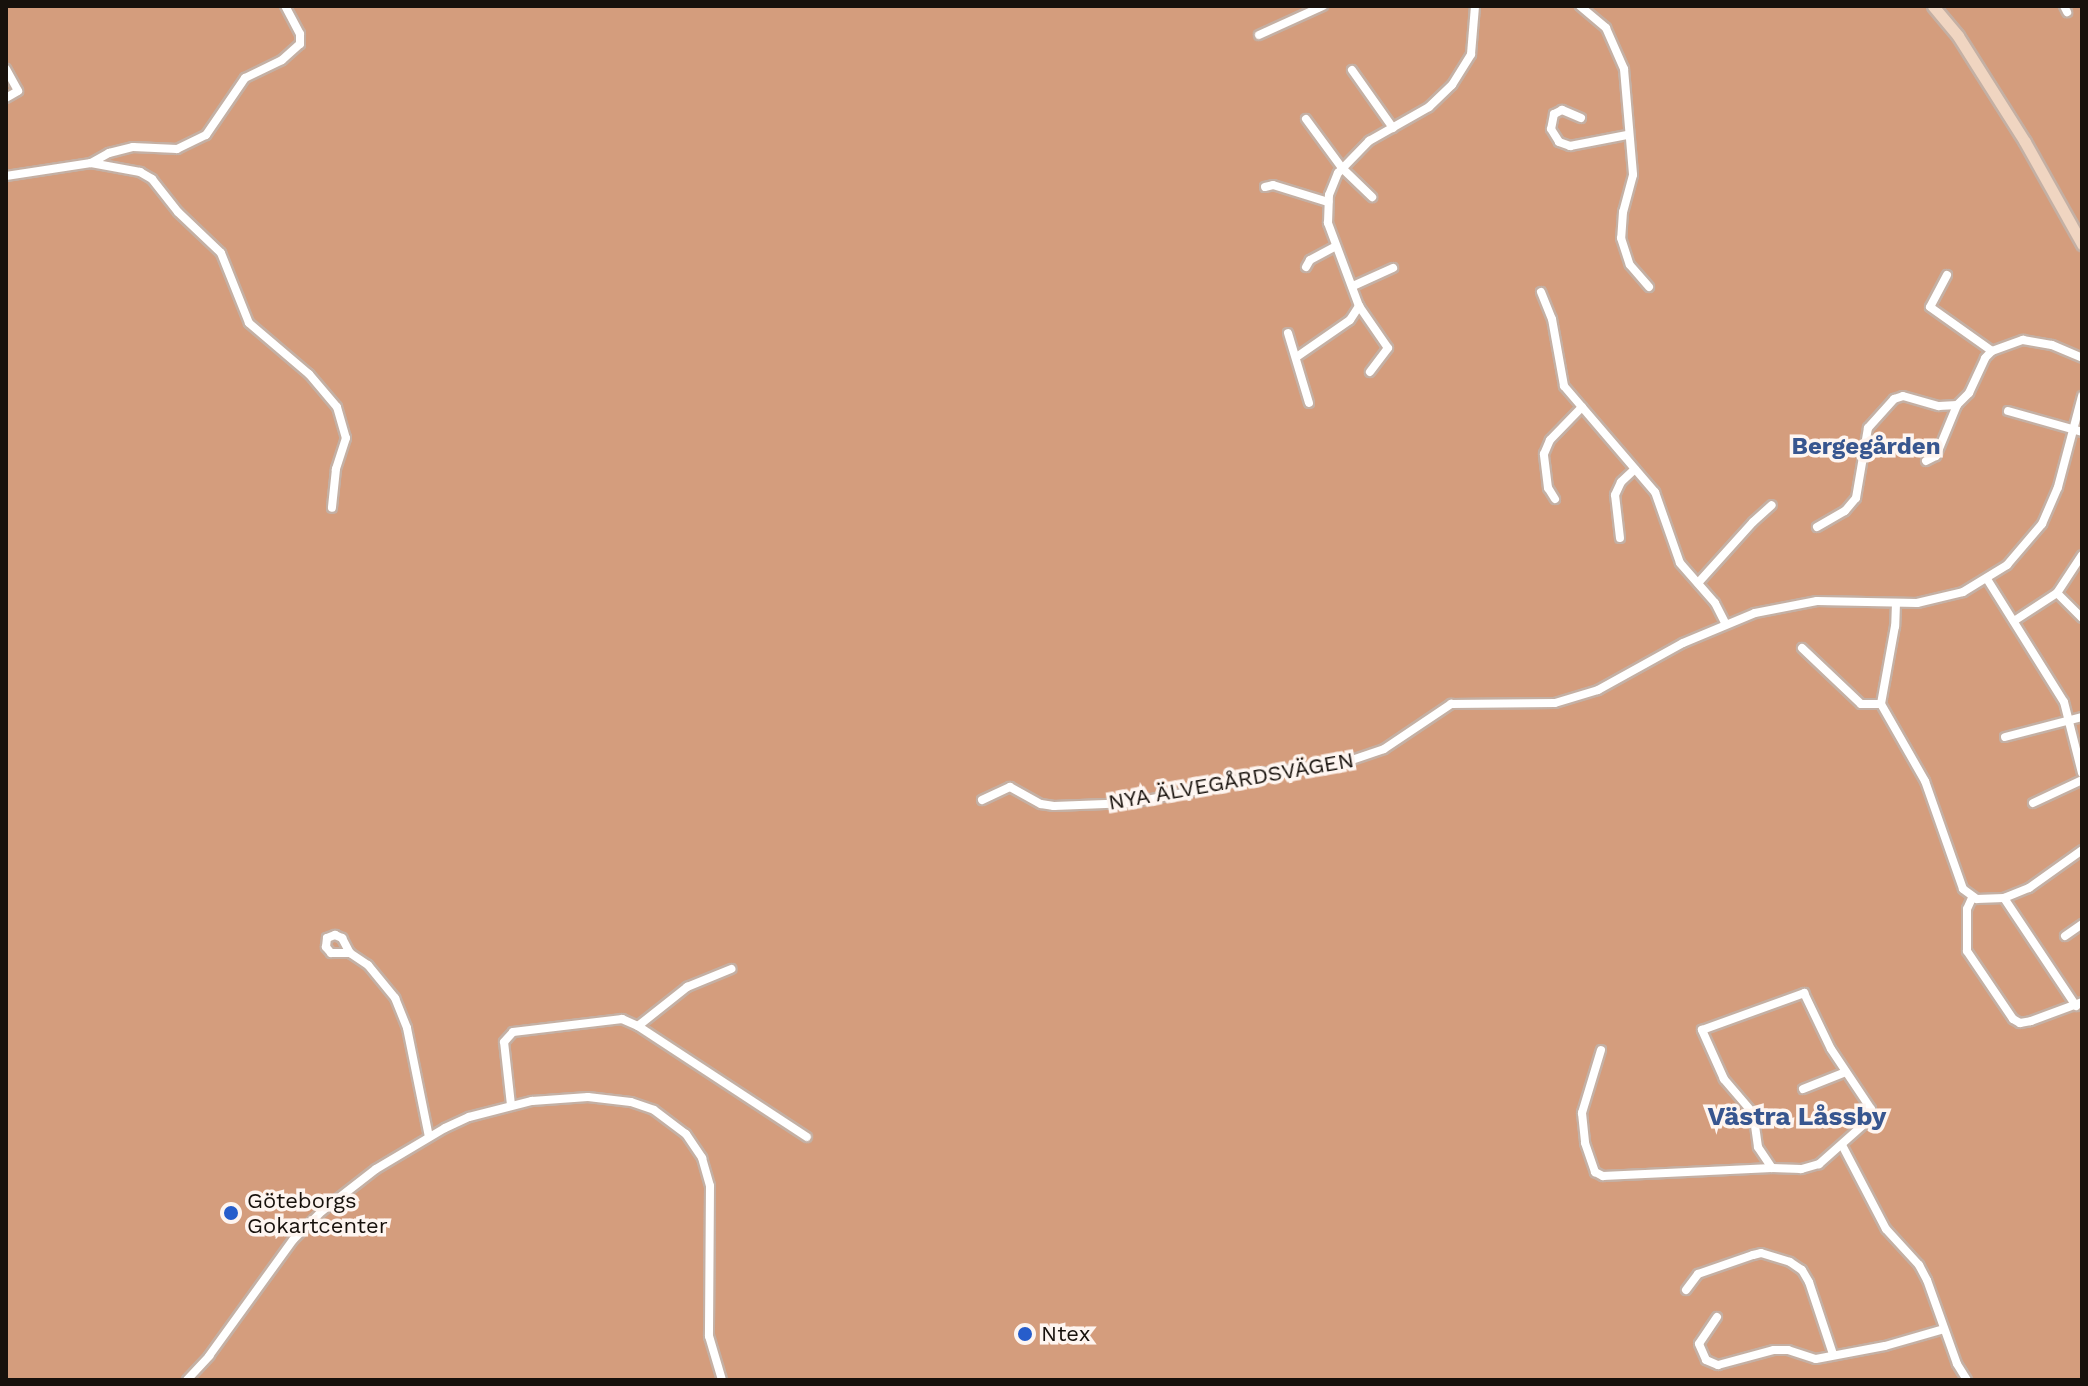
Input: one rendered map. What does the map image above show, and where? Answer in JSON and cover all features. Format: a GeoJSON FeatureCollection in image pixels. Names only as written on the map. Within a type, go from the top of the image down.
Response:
{"type":"FeatureCollection","features":[{"type":"Feature","properties":{"kind":"street"},"geometry":{"type":"LineString","coordinates":[[91,163],[109,153],[133,147],[177,149],[206,135],[245,78],[282,60],[300,44],[300,34],[285,6]]}},
{"type":"Feature","properties":{"kind":"street"},"geometry":{"type":"LineString","coordinates":[[1259,35],[1323,6]]}},
{"type":"Feature","properties":{"kind":"street"},"geometry":{"type":"LineString","coordinates":[[1370,372],[1388,348],[1359,306],[1334,247],[1328,223],[1328,202],[1342,168],[1369,141],[1429,107],[1463,70],[1474,44],[1475,6]]}},
{"type":"Feature","properties":{"kind":"street"},"geometry":{"type":"LineString","coordinates":[[1580,6],[1606,28],[1621,56],[1633,175],[1623,212],[1621,238],[1630,265],[1649,287]]}},
{"type":"Feature","properties":{"kind":"street"},"geometry":{"type":"LineString","coordinates":[[1933,6],[1958,36],[2025,142],[2082,244]]}},
{"type":"Feature","properties":{"kind":"street"},"geometry":{"type":"LineString","coordinates":[[6,69],[18,91],[6,98]]}},
{"type":"Feature","properties":{"kind":"street"},"geometry":{"type":"LineString","coordinates":[[1352,70],[1393,128]]}},
{"type":"Feature","properties":{"kind":"street"},"geometry":{"type":"LineString","coordinates":[[1581,118],[1562,110],[1554,114],[1551,129],[1559,142],[1570,146],[1627,135]]}},
{"type":"Feature","properties":{"kind":"street"},"geometry":{"type":"LineString","coordinates":[[1306,119],[1342,168],[1372,197]]}},
{"type":"Feature","properties":{"kind":"street"},"geometry":{"type":"LineString","coordinates":[[6,176],[91,163],[140,172],[152,179],[178,212],[221,253],[249,323],[309,374],[329,396],[342,418],[346,438],[336,469],[332,508]]}},
{"type":"Feature","properties":{"kind":"street"},"geometry":{"type":"LineString","coordinates":[[1265,187],[1273,185],[1328,202]]}},
{"type":"Feature","properties":{"kind":"street"},"geometry":{"type":"LineString","coordinates":[[1306,267],[1310,260],[1334,247]]}},
{"type":"Feature","properties":{"kind":"street"},"geometry":{"type":"LineString","coordinates":[[1353,286],[1393,268]]}},
{"type":"Feature","properties":{"kind":"street"},"geometry":{"type":"LineString","coordinates":[[1947,275],[1930,307],[1992,351]]}},
{"type":"Feature","properties":{"kind":"street"},"geometry":{"type":"LineString","coordinates":[[1541,292],[1552,319],[1560,378],[1655,492],[1680,563],[1725,623]]}},
{"type":"Feature","properties":{"kind":"street"},"geometry":{"type":"LineString","coordinates":[[1298,356],[1350,320],[1359,306]]}},
{"type":"Feature","properties":{"kind":"street"},"geometry":{"type":"LineString","coordinates":[[1288,333],[1298,356],[1309,403]]}},
{"type":"Feature","properties":{"kind":"street"},"geometry":{"type":"LineString","coordinates":[[1926,461],[1936,456],[1957,405],[1969,393],[1985,358],[1992,351],[2023,340],[2052,345],[2082,358]]}},
{"type":"Feature","properties":{"kind":"street"},"geometry":{"type":"LineString","coordinates":[[1817,527],[1845,511],[1856,498],[1868,428],[1884,406],[1903,396],[1939,406],[1957,405]]}},
{"type":"Feature","properties":{"kind":"street","name":"NYA ÄLVEGÅRDSVÄGEN"},"geometry":{"type":"LineString","coordinates":[[982,800],[1010,787],[1041,804],[1054,806],[1131,803],[1219,786],[1259,773],[1354,761],[1403,739],[1444,707],[1461,703],[1555,703],[1576,698],[1620,681],[1683,643],[1725,623],[1817,601],[1917,603],[1955,595],[1987,579],[2023,549],[2042,524],[2078,430],[2082,396]]}},
{"type":"Feature","properties":{"kind":"street"},"geometry":{"type":"LineString","coordinates":[[1555,499],[1548,488],[1544,454],[1550,440],[1582,407]]}},
{"type":"Feature","properties":{"kind":"street"},"geometry":{"type":"LineString","coordinates":[[2008,411],[2078,430]]}},
{"type":"Feature","properties":{"kind":"street"},"geometry":{"type":"LineString","coordinates":[[1620,538],[1615,495],[1621,482],[1635,469]]}},
{"type":"Feature","properties":{"kind":"street"},"geometry":{"type":"LineString","coordinates":[[1698,583],[1772,505]]}},
{"type":"Feature","properties":{"kind":"street"},"geometry":{"type":"LineString","coordinates":[[2014,621],[2057,593],[2082,555]]}},
{"type":"Feature","properties":{"kind":"street"},"geometry":{"type":"LineString","coordinates":[[1987,579],[2053,680],[2068,719],[2082,773]]}},
{"type":"Feature","properties":{"kind":"street"},"geometry":{"type":"LineString","coordinates":[[2057,593],[2082,618]]}},
{"type":"Feature","properties":{"kind":"street"},"geometry":{"type":"LineString","coordinates":[[1896,603],[1881,704],[1925,781],[1959,880],[1972,898]]}},
{"type":"Feature","properties":{"kind":"street"},"geometry":{"type":"LineString","coordinates":[[1802,648],[1861,704],[1881,704]]}},
{"type":"Feature","properties":{"kind":"street"},"geometry":{"type":"LineString","coordinates":[[2005,737],[2082,717]]}},
{"type":"Feature","properties":{"kind":"street"},"geometry":{"type":"LineString","coordinates":[[2033,803],[2082,780]]}},
{"type":"Feature","properties":{"kind":"street"},"geometry":{"type":"LineString","coordinates":[[1972,898],[2004,898],[2029,888],[2082,850]]}},
{"type":"Feature","properties":{"kind":"street"},"geometry":{"type":"LineString","coordinates":[[1972,898],[1967,909],[1967,951],[2013,1019],[2025,1023],[2079,1004],[2004,898]]}},
{"type":"Feature","properties":{"kind":"street"},"geometry":{"type":"LineString","coordinates":[[2065,936],[2082,924]]}},
{"type":"Feature","properties":{"kind":"street"},"geometry":{"type":"LineString","coordinates":[[350,953],[368,965],[395,998],[407,1028],[429,1137]]}},
{"type":"Feature","properties":{"kind":"street"},"geometry":{"type":"LineString","coordinates":[[638,1026],[687,987],[731,969]]}},
{"type":"Feature","properties":{"kind":"street"},"geometry":{"type":"LineString","coordinates":[[1601,1050],[1582,1113],[1585,1143],[1595,1172],[1610,1176],[1809,1169],[1842,1145],[1872,1117],[1871,1109],[1846,1072],[1804,993],[1705,1027],[1703,1035],[1714,1062],[1753,1113],[1758,1147],[1772,1168]]}},
{"type":"Feature","properties":{"kind":"street"},"geometry":{"type":"LineString","coordinates":[[511,1105],[504,1042],[513,1032],[622,1019],[638,1026],[807,1137]]}},
{"type":"Feature","properties":{"kind":"street"},"geometry":{"type":"LineString","coordinates":[[1803,1089],[1846,1072]]}},
{"type":"Feature","properties":{"kind":"street"},"geometry":{"type":"LineString","coordinates":[[187,1380],[209,1356],[277,1260],[310,1222],[368,1175],[429,1137],[469,1117],[511,1105],[564,1097],[631,1102],[654,1110],[686,1134],[702,1158],[710,1186],[709,1336],[722,1380]]}},
{"type":"Feature","properties":{"kind":"street"},"geometry":{"type":"LineString","coordinates":[[1842,1145],[1886,1229],[1919,1265],[1957,1364],[1967,1380]]}},
{"type":"Feature","properties":{"kind":"street"},"geometry":{"type":"LineString","coordinates":[[1686,1290],[1698,1274],[1753,1255],[1761,1253],[1790,1262],[1802,1270],[1809,1282],[1833,1354]]}},
{"type":"Feature","properties":{"kind":"street"},"geometry":{"type":"LineString","coordinates":[[1717,1317],[1699,1344],[1706,1360],[1724,1365],[1774,1350],[1788,1350],[1816,1359],[1885,1346],[1944,1329]]}},
{"type":"Feature","properties":{"kind":"shaded area"},"geometry":{"type":"Polygon","coordinates":[[[6,6],[2082,6],[2082,1380],[6,1380],[6,6]]]}},
{"type":"Feature","properties":{"kind":"place","name":"Göteborgs Gokartcenter"},"geometry":{"type":"Point","coordinates":[231,1213]}},
{"type":"Feature","properties":{"kind":"place","name":"Ntex"},"geometry":{"type":"Point","coordinates":[1025,1334]}},
{"type":"Feature","properties":{"kind":"district","name":"Bergegården"},"geometry":{"type":"Point","coordinates":[1866,447]}},
{"type":"Feature","properties":{"kind":"district","name":"Västra Låssby"},"geometry":{"type":"Point","coordinates":[1797,1117]}}]}
